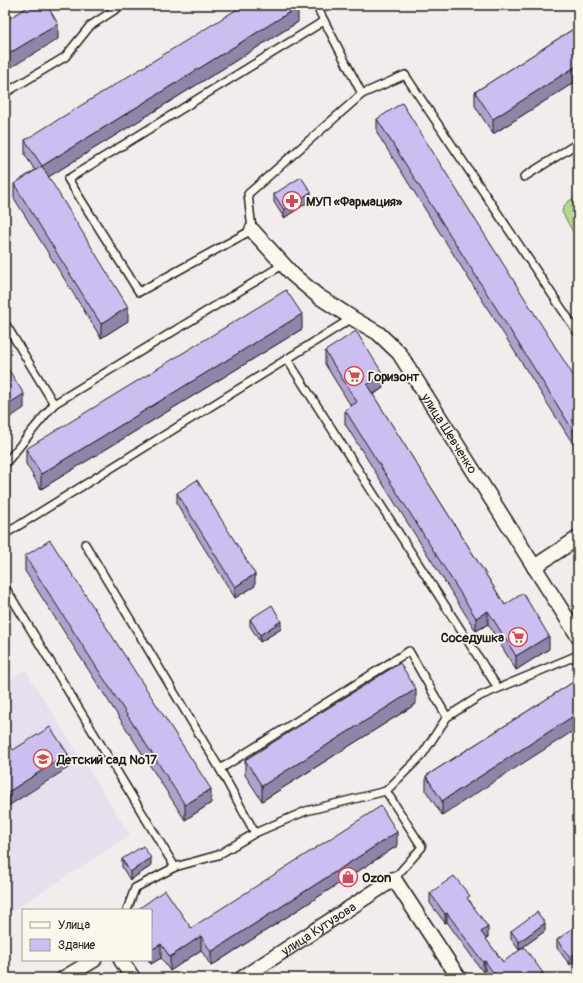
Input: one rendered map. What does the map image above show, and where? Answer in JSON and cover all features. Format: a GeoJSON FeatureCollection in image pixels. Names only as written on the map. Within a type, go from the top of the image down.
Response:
{"type":"FeatureCollection","features":[{"type":"Feature","properties":{"kind":"street","name":"улица Шевченко"},"geometry":{"type":"LineString","coordinates":[[252,230],[294,275],[318,296],[378,333],[399,353],[578,636]]}},
{"type":"Feature","properties":{"kind":"street"},"geometry":{"type":"LineString","coordinates":[[534,567],[578,538]]}},
{"type":"Feature","properties":{"kind":"street"},"geometry":{"type":"LineString","coordinates":[[394,879],[459,978]]}},
{"type":"Feature","properties":{"kind":"street","name":"улица Кутузова"},"geometry":{"type":"LineString","coordinates":[[242,978],[394,879]]}},
{"type":"Feature","properties":{"kind":"street"},"geometry":{"type":"LineString","coordinates":[[64,978],[92,961]]}},
{"type":"Feature","properties":{"kind":"street"},"geometry":{"type":"LineString","coordinates":[[122,961],[133,978]]}},
{"type":"Feature","properties":{"kind":"lane"},"geometry":{"type":"LineString","coordinates":[[5,93],[65,57],[90,26],[122,5]]}},
{"type":"Feature","properties":{"kind":"lane"},"geometry":{"type":"LineString","coordinates":[[316,5],[362,94]]}},
{"type":"Feature","properties":{"kind":"lane"},"geometry":{"type":"LineString","coordinates":[[324,21],[68,179],[138,292],[252,230],[248,194],[362,94],[405,75],[578,333]]}},
{"type":"Feature","properties":{"kind":"lane"},"geometry":{"type":"LineString","coordinates":[[524,178],[578,143]]}},
{"type":"Feature","properties":{"kind":"lane"},"geometry":{"type":"LineString","coordinates":[[5,464],[54,404],[284,264]]}},
{"type":"Feature","properties":{"kind":"lane"},"geometry":{"type":"LineString","coordinates":[[5,534],[352,318]]}},
{"type":"Feature","properties":{"kind":"lane"},"geometry":{"type":"LineString","coordinates":[[5,323],[54,404]]}},
{"type":"Feature","properties":{"kind":"lane"},"geometry":{"type":"LineString","coordinates":[[287,359],[498,688]]}},
{"type":"Feature","properties":{"kind":"lane"},"geometry":{"type":"LineString","coordinates":[[5,474],[5,494]]}},
{"type":"Feature","properties":{"kind":"lane"},"geometry":{"type":"LineString","coordinates":[[85,544],[220,769],[255,833]]}},
{"type":"Feature","properties":{"kind":"lane"},"geometry":{"type":"LineString","coordinates":[[5,588],[175,867]]}},
{"type":"Feature","properties":{"kind":"lane"},"geometry":{"type":"LineString","coordinates":[[220,769],[409,651],[446,717]]}},
{"type":"Feature","properties":{"kind":"lane"},"geometry":{"type":"LineString","coordinates":[[127,909],[135,888],[175,867],[218,855],[255,833],[306,811],[386,791],[422,755],[446,717],[480,696],[578,655]]}},
{"type":"Feature","properties":{"kind":"lane"},"geometry":{"type":"LineString","coordinates":[[386,791],[422,847],[394,879]]}},
{"type":"Feature","properties":{"kind":"shaded area","name":"Детский сад №17"},"geometry":{"type":"Polygon","coordinates":[[[25,670],[130,835],[5,916],[5,683],[25,670]]]}},
{"type":"Feature","properties":{"kind":"green space"},"geometry":{"type":"Polygon","coordinates":[[[578,195],[578,241],[562,212],[566,204],[578,195]]]}},
{"type":"Feature","properties":{"kind":"building"},"geometry":{"type":"Polygon","coordinates":[[[31,5],[47,5],[58,24],[5,56],[5,21],[31,5]]]}},
{"type":"Feature","properties":{"kind":"building"},"geometry":{"type":"Polygon","coordinates":[[[244,5],[297,5],[298,7],[42,166],[25,140],[244,5]]]}},
{"type":"Feature","properties":{"kind":"building"},"geometry":{"type":"Polygon","coordinates":[[[578,26],[578,65],[493,119],[475,92],[578,26]]]}},
{"type":"Feature","properties":{"kind":"building"},"geometry":{"type":"Polygon","coordinates":[[[402,103],[578,383],[578,438],[377,119],[402,103]]]}},
{"type":"Feature","properties":{"kind":"building"},"geometry":{"type":"Polygon","coordinates":[[[42,166],[128,307],[101,324],[14,184],[42,166]]]}},
{"type":"Feature","properties":{"kind":"building"},"geometry":{"type":"Polygon","coordinates":[[[301,177],[311,192],[284,210],[274,194],[301,177]]]}},
{"type":"Feature","properties":{"kind":"building"},"geometry":{"type":"Polygon","coordinates":[[[286,290],[302,314],[41,474],[26,449],[286,290]]]}},
{"type":"Feature","properties":{"kind":"building"},"geometry":{"type":"Polygon","coordinates":[[[356,331],[383,374],[367,385],[505,605],[523,593],[549,636],[516,656],[488,611],[476,618],[345,410],[357,402],[325,351],[356,331]]]}},
{"type":"Feature","properties":{"kind":"building"},"geometry":{"type":"Polygon","coordinates":[[[5,364],[24,394],[5,406],[5,364]]]}},
{"type":"Feature","properties":{"kind":"building"},"geometry":{"type":"Polygon","coordinates":[[[197,480],[255,574],[235,587],[177,493],[197,480]]]}},
{"type":"Feature","properties":{"kind":"building"},"geometry":{"type":"Polygon","coordinates":[[[50,540],[211,789],[185,805],[25,556],[50,540]]]}},
{"type":"Feature","properties":{"kind":"building"},"geometry":{"type":"Polygon","coordinates":[[[272,605],[281,621],[260,635],[250,619],[272,605]]]}},
{"type":"Feature","properties":{"kind":"building"},"geometry":{"type":"Polygon","coordinates":[[[400,663],[416,689],[262,786],[245,760],[400,663]]]}},
{"type":"Feature","properties":{"kind":"building"},"geometry":{"type":"Polygon","coordinates":[[[578,679],[578,713],[442,801],[426,776],[578,679]]]}},
{"type":"Feature","properties":{"kind":"building"},"geometry":{"type":"Polygon","coordinates":[[[50,727],[68,754],[5,794],[5,747],[9,744],[13,750],[50,727]]]}},
{"type":"Feature","properties":{"kind":"building"},"geometry":{"type":"Polygon","coordinates":[[[381,806],[397,832],[211,952],[201,936],[170,957],[161,944],[152,949],[152,909],[138,909],[165,890],[191,928],[381,806]]]}},
{"type":"Feature","properties":{"kind":"building"},"geometry":{"type":"Polygon","coordinates":[[[143,846],[151,858],[130,872],[122,859],[143,846]]]}},
{"type":"Feature","properties":{"kind":"building"},"geometry":{"type":"Polygon","coordinates":[[[454,876],[470,896],[467,898],[488,927],[481,932],[503,962],[524,947],[543,973],[536,978],[497,978],[485,961],[483,962],[447,913],[445,914],[430,893],[454,876]]]}},
{"type":"Feature","properties":{"kind":"building"},"geometry":{"type":"Polygon","coordinates":[[[537,912],[545,923],[519,942],[511,931],[537,912]]]}},
{"type":"Feature","properties":{"kind":"building"},"geometry":{"type":"Polygon","coordinates":[[[578,924],[578,951],[570,958],[557,940],[578,924]]]}},
{"type":"Feature","properties":{"kind":"place","name":"МУП «Фармация»"},"geometry":{"type":"Point","coordinates":[292,201]}},
{"type":"Feature","properties":{"kind":"place","name":"Горизонт"},"geometry":{"type":"Point","coordinates":[354,376]}},
{"type":"Feature","properties":{"kind":"place","name":"Соседушка"},"geometry":{"type":"Point","coordinates":[518,637]}},
{"type":"Feature","properties":{"kind":"place","name":"Детский сад №17"},"geometry":{"type":"Point","coordinates":[43,759]}},
{"type":"Feature","properties":{"kind":"place","name":"Ozon"},"geometry":{"type":"Point","coordinates":[348,877]}}]}
